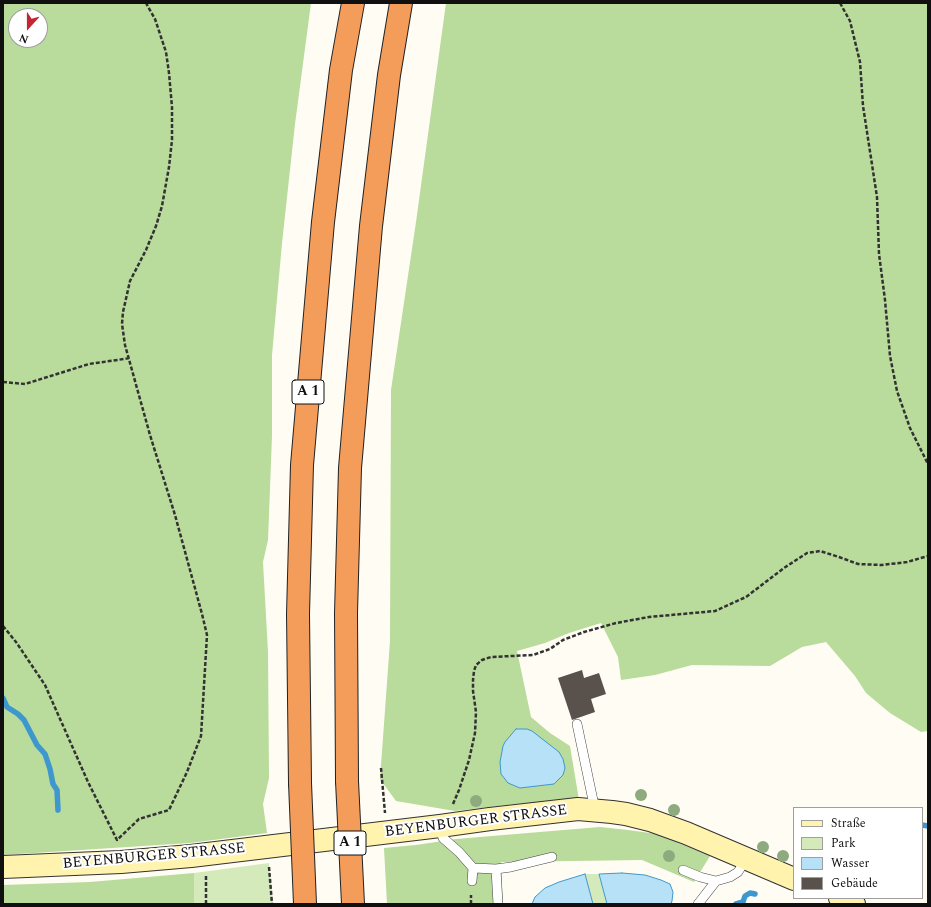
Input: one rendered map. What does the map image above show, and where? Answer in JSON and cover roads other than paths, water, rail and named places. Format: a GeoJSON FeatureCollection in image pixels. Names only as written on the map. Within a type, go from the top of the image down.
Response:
{"type":"FeatureCollection","features":[{"type":"Feature","properties":{"kind":"highway","name":"A 1"},"geometry":{"type":"LineString","coordinates":[[305,904],[300,783],[298,614],[302,466],[324,214],[341,70],[353,3]]}},
{"type":"Feature","properties":{"kind":"highway","name":"A 1"},"geometry":{"type":"LineString","coordinates":[[353,904],[347,781],[346,613],[350,468],[370,226],[389,75],[401,3]]}},
{"type":"Feature","properties":{"kind":"main road","name":"BEYENBURGER STRASSE"},"geometry":{"type":"LineString","coordinates":[[3,867],[121,862],[191,856],[444,816],[490,819],[578,809],[626,814],[650,820],[686,833],[793,879]]}},
{"type":"Feature","properties":{"kind":"lane"},"geometry":{"type":"LineString","coordinates":[[577,724],[595,810]]}},
{"type":"Feature","properties":{"kind":"lane"},"geometry":{"type":"LineString","coordinates":[[444,816],[443,838],[459,852],[473,868],[472,881]]}},
{"type":"Feature","properties":{"kind":"lane"},"geometry":{"type":"LineString","coordinates":[[473,868],[496,869],[511,867],[552,857]]}},
{"type":"Feature","properties":{"kind":"lane"},"geometry":{"type":"LineString","coordinates":[[683,870],[700,877],[716,881],[730,877],[738,872],[746,859]]}},
{"type":"Feature","properties":{"kind":"lane"},"geometry":{"type":"LineString","coordinates":[[496,869],[498,904]]}},
{"type":"Feature","properties":{"kind":"lane"},"geometry":{"type":"LineString","coordinates":[[698,904],[716,881]]}},
{"type":"Feature","properties":{"kind":"water"},"geometry":{"type":"Polygon","coordinates":[[[516,729],[527,729],[532,731],[559,752],[563,759],[565,768],[563,775],[554,784],[520,788],[508,783],[501,774],[500,762],[503,746],[516,729]]]}},
{"type":"Feature","properties":{"kind":"water"},"geometry":{"type":"Polygon","coordinates":[[[622,873],[645,875],[670,884],[673,892],[671,904],[607,904],[599,874],[622,873]]]}},
{"type":"Feature","properties":{"kind":"water"},"geometry":{"type":"Polygon","coordinates":[[[585,874],[593,904],[532,904],[535,897],[545,888],[585,874]]]}},
{"type":"Feature","properties":{"kind":"waterway"},"geometry":{"type":"LineString","coordinates":[[3,698],[7,707],[24,720],[37,745],[45,754],[53,784],[57,790],[58,810]]}},
{"type":"Feature","properties":{"kind":"waterway"},"geometry":{"type":"LineString","coordinates":[[923,825],[928,826]]}},
{"type":"Feature","properties":{"kind":"waterway"},"geometry":{"type":"LineString","coordinates":[[736,904],[743,902],[745,896],[750,893],[755,894]]}}]}
